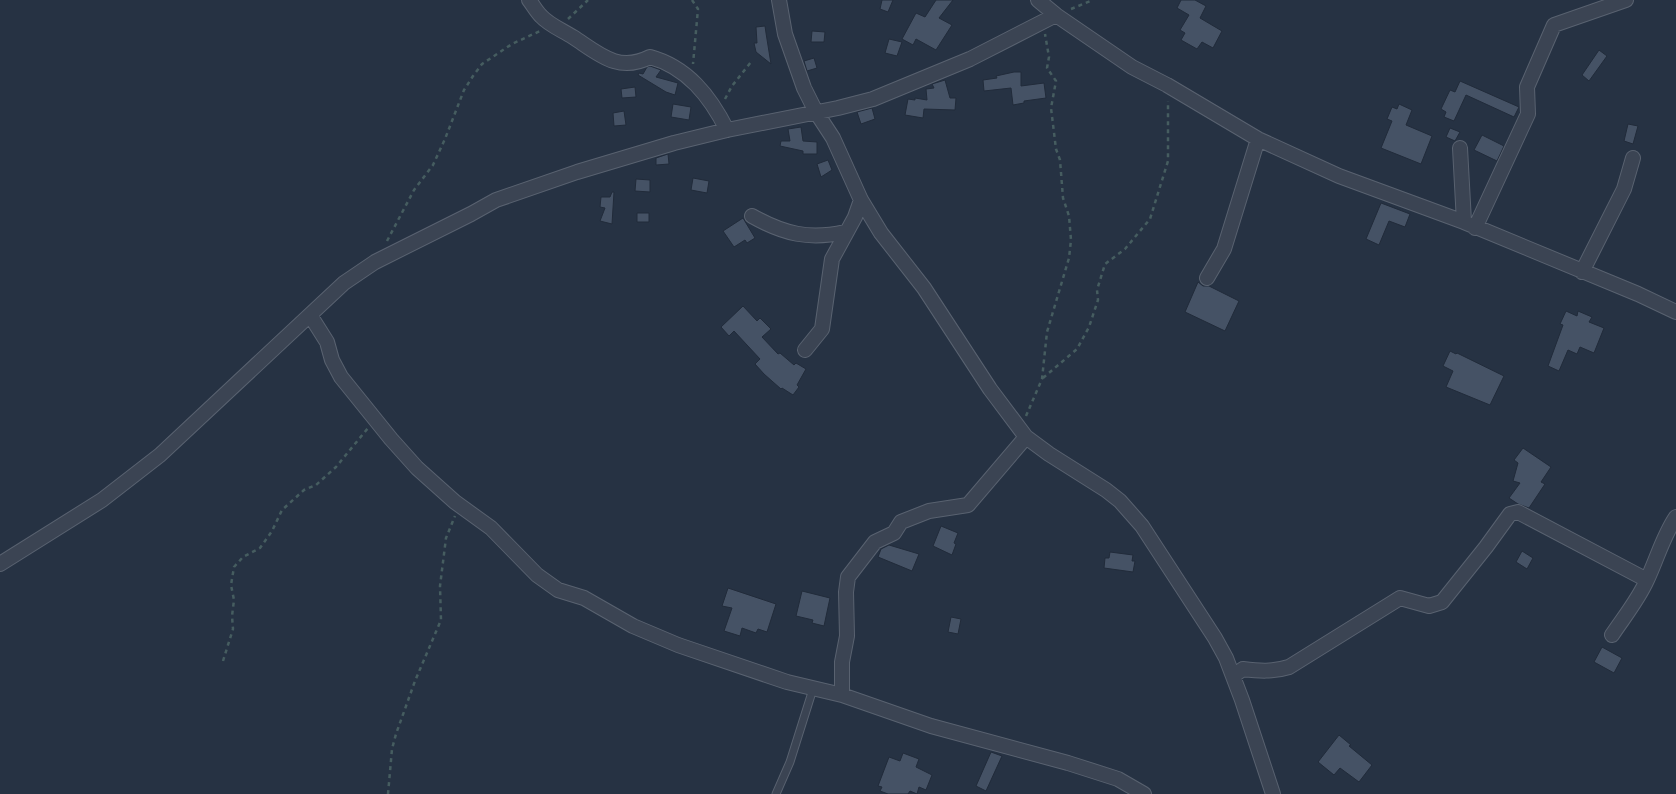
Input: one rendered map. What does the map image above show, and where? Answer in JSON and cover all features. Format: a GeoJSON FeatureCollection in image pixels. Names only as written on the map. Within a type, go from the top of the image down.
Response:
{"type":"FeatureCollection","features":[{"type":"Feature","properties":{"kind":"street"},"geometry":{"type":"LineString","coordinates":[[529,0],[541,16],[598,55],[609,60],[624,63],[638,63],[650,57],[662,61],[687,75],[718,111],[727,130]]}},
{"type":"Feature","properties":{"kind":"street"},"geometry":{"type":"LineString","coordinates":[[779,0],[785,34],[804,88],[816,112],[833,138],[861,200],[881,233],[924,288],[990,389],[1024,433],[1049,454],[1106,490],[1142,526],[1215,638],[1233,676],[1273,794]]}},
{"type":"Feature","properties":{"kind":"street"},"geometry":{"type":"LineString","coordinates":[[1038,0],[1056,16],[1132,67],[1167,85],[1258,139],[1339,176],[1469,225],[1638,294],[1676,312]]}},
{"type":"Feature","properties":{"kind":"street"},"geometry":{"type":"LineString","coordinates":[[1469,225],[1528,114],[1527,87],[1554,25],[1626,0]]}},
{"type":"Feature","properties":{"kind":"street"},"geometry":{"type":"LineString","coordinates":[[0,564],[102,500],[153,460],[344,284],[375,262],[472,214],[496,200],[577,172],[674,143],[873,99],[970,59],[1056,16]]}},
{"type":"Feature","properties":{"kind":"street"},"geometry":{"type":"LineString","coordinates":[[1207,278],[1224,249],[1258,139]]}},
{"type":"Feature","properties":{"kind":"street"},"geometry":{"type":"LineString","coordinates":[[1460,148],[1469,225]]}},
{"type":"Feature","properties":{"kind":"street"},"geometry":{"type":"LineString","coordinates":[[1582,272],[1624,189],[1633,158]]}},
{"type":"Feature","properties":{"kind":"street"},"geometry":{"type":"LineString","coordinates":[[805,350],[822,329],[832,259],[845,232],[855,217],[861,200]]}},
{"type":"Feature","properties":{"kind":"street"},"geometry":{"type":"LineString","coordinates":[[752,216],[772,227],[799,235],[833,235],[845,232]]}},
{"type":"Feature","properties":{"kind":"street"},"geometry":{"type":"LineString","coordinates":[[310,315],[327,342],[332,360],[341,377],[418,468],[455,502],[492,528],[537,575],[558,590],[584,598],[633,626],[678,645],[787,682],[842,695],[931,726],[1068,763],[1118,779],[1144,794]]}},
{"type":"Feature","properties":{"kind":"street"},"geometry":{"type":"LineString","coordinates":[[842,695],[842,662],[847,636],[846,592],[848,577],[876,542],[894,533],[901,522],[929,511],[968,505],[1024,433]]}},
{"type":"Feature","properties":{"kind":"street"},"geometry":{"type":"LineString","coordinates":[[1233,676],[1242,669],[1265,672],[1289,667],[1400,598],[1429,606],[1442,602],[1510,514],[1518,512],[1647,580]]}},
{"type":"Feature","properties":{"kind":"street"},"geometry":{"type":"LineString","coordinates":[[1612,635],[1634,604],[1647,580],[1668,528],[1676,517]]}},
{"type":"Feature","properties":{"kind":"lane"},"geometry":{"type":"LineString","coordinates":[[776,794],[790,762],[813,689]]}},
{"type":"Feature","properties":{"kind":"path"},"geometry":{"type":"LineString","coordinates":[[375,262],[414,190],[433,165],[464,90],[477,70],[482,64],[512,44],[537,32],[557,28],[588,0]]}},
{"type":"Feature","properties":{"kind":"path"},"geometry":{"type":"LineString","coordinates":[[687,75],[693,64],[698,9],[692,0]]}},
{"type":"Feature","properties":{"kind":"path"},"geometry":{"type":"LineString","coordinates":[[1056,16],[1092,0]]}},
{"type":"Feature","properties":{"kind":"path"},"geometry":{"type":"LineString","coordinates":[[1024,433],[1042,379],[1047,332],[1069,258],[1071,240],[1068,216],[1063,198],[1060,160],[1056,148],[1051,108],[1056,81],[1047,68],[1049,57],[1043,23]]}},
{"type":"Feature","properties":{"kind":"path"},"geometry":{"type":"LineString","coordinates":[[718,111],[732,86],[751,62]]}},
{"type":"Feature","properties":{"kind":"path"},"geometry":{"type":"LineString","coordinates":[[1042,379],[1077,349],[1089,327],[1098,300],[1098,290],[1105,264],[1125,249],[1150,219],[1168,161],[1170,123],[1167,85]]}},
{"type":"Feature","properties":{"kind":"path"},"geometry":{"type":"LineString","coordinates":[[224,661],[233,630],[234,600],[231,585],[234,567],[244,557],[260,548],[272,531],[282,510],[304,490],[316,485],[336,467],[376,420]]}},
{"type":"Feature","properties":{"kind":"path"},"geometry":{"type":"LineString","coordinates":[[388,794],[392,748],[396,734],[415,681],[441,620],[440,586],[446,538],[455,515],[455,502]]}},
{"type":"Feature","properties":{"kind":"building"},"geometry":{"type":"Polygon","coordinates":[[[882,0],[893,0],[888,12],[880,9],[882,0]]]}},
{"type":"Feature","properties":{"kind":"building"},"geometry":{"type":"Polygon","coordinates":[[[936,0],[953,0],[939,18],[952,25],[936,50],[916,39],[913,45],[902,39],[916,13],[925,17],[936,0]]]}},
{"type":"Feature","properties":{"kind":"building"},"geometry":{"type":"Polygon","coordinates":[[[1181,0],[1195,0],[1206,6],[1200,18],[1222,31],[1213,48],[1202,42],[1197,49],[1181,40],[1185,33],[1180,30],[1189,15],[1177,8],[1181,0]]]}},
{"type":"Feature","properties":{"kind":"building"},"geometry":{"type":"Polygon","coordinates":[[[765,26],[771,64],[756,52],[754,43],[757,43],[756,27],[765,26]]]}},
{"type":"Feature","properties":{"kind":"building"},"geometry":{"type":"Polygon","coordinates":[[[812,31],[825,32],[824,42],[811,42],[812,31]]]}},
{"type":"Feature","properties":{"kind":"building"},"geometry":{"type":"Polygon","coordinates":[[[889,39],[902,42],[897,56],[885,53],[889,39]]]}},
{"type":"Feature","properties":{"kind":"building"},"geometry":{"type":"Polygon","coordinates":[[[1599,50],[1607,56],[1589,81],[1582,75],[1599,50]]]}},
{"type":"Feature","properties":{"kind":"building"},"geometry":{"type":"Polygon","coordinates":[[[814,58],[817,68],[807,71],[804,61],[814,58]]]}},
{"type":"Feature","properties":{"kind":"building"},"geometry":{"type":"Polygon","coordinates":[[[650,66],[661,70],[656,77],[678,83],[675,95],[666,92],[638,75],[639,73],[643,74],[647,67],[650,66]]]}},
{"type":"Feature","properties":{"kind":"building"},"geometry":{"type":"Polygon","coordinates":[[[1021,72],[1021,86],[1044,83],[1046,98],[1024,101],[1024,103],[1013,105],[1011,88],[984,91],[983,80],[997,78],[996,76],[1021,72]]]}},
{"type":"Feature","properties":{"kind":"building"},"geometry":{"type":"Polygon","coordinates":[[[945,80],[950,98],[956,98],[955,110],[924,109],[923,118],[905,115],[908,99],[927,100],[926,89],[934,88],[932,84],[945,80]]]}},
{"type":"Feature","properties":{"kind":"building"},"geometry":{"type":"Polygon","coordinates":[[[1460,81],[1519,107],[1514,117],[1466,95],[1454,121],[1444,117],[1446,112],[1441,109],[1450,90],[1455,92],[1460,81]]]}},
{"type":"Feature","properties":{"kind":"building"},"geometry":{"type":"Polygon","coordinates":[[[635,87],[636,97],[622,98],[621,89],[635,87]]]}},
{"type":"Feature","properties":{"kind":"building"},"geometry":{"type":"Polygon","coordinates":[[[673,104],[691,107],[689,120],[671,117],[673,104]]]}},
{"type":"Feature","properties":{"kind":"building"},"geometry":{"type":"Polygon","coordinates":[[[1399,104],[1412,110],[1406,125],[1432,136],[1421,164],[1381,148],[1392,121],[1387,119],[1392,107],[1397,109],[1399,104]]]}},
{"type":"Feature","properties":{"kind":"building"},"geometry":{"type":"Polygon","coordinates":[[[872,108],[875,119],[861,124],[857,112],[872,108]]]}},
{"type":"Feature","properties":{"kind":"building"},"geometry":{"type":"Polygon","coordinates":[[[624,111],[626,125],[614,126],[613,113],[624,111]]]}},
{"type":"Feature","properties":{"kind":"building"},"geometry":{"type":"Polygon","coordinates":[[[1628,124],[1638,126],[1633,144],[1624,141],[1628,124]]]}},
{"type":"Feature","properties":{"kind":"building"},"geometry":{"type":"Polygon","coordinates":[[[801,127],[803,141],[817,142],[817,154],[803,154],[803,151],[780,146],[781,141],[790,141],[788,129],[801,127]]]}},
{"type":"Feature","properties":{"kind":"building"},"geometry":{"type":"Polygon","coordinates":[[[1450,128],[1460,132],[1455,141],[1446,137],[1450,128]]]}},
{"type":"Feature","properties":{"kind":"building"},"geometry":{"type":"Polygon","coordinates":[[[1482,135],[1504,146],[1497,161],[1474,150],[1482,135]]]}},
{"type":"Feature","properties":{"kind":"building"},"geometry":{"type":"Polygon","coordinates":[[[668,154],[669,164],[656,165],[656,158],[668,154]]]}},
{"type":"Feature","properties":{"kind":"building"},"geometry":{"type":"Polygon","coordinates":[[[828,160],[832,170],[821,177],[817,164],[828,160]]]}},
{"type":"Feature","properties":{"kind":"building"},"geometry":{"type":"Polygon","coordinates":[[[693,178],[709,181],[707,193],[691,190],[693,178]]]}},
{"type":"Feature","properties":{"kind":"building"},"geometry":{"type":"Polygon","coordinates":[[[636,179],[650,180],[650,192],[635,191],[636,179]]]}},
{"type":"Feature","properties":{"kind":"building"},"geometry":{"type":"Polygon","coordinates":[[[612,192],[614,192],[612,224],[600,221],[605,208],[600,207],[601,197],[610,197],[612,192]]]}},
{"type":"Feature","properties":{"kind":"building"},"geometry":{"type":"Polygon","coordinates":[[[1381,203],[1410,214],[1405,227],[1389,221],[1379,245],[1366,239],[1381,203]]]}},
{"type":"Feature","properties":{"kind":"building"},"geometry":{"type":"Polygon","coordinates":[[[637,213],[649,213],[649,222],[637,222],[637,213]]]}},
{"type":"Feature","properties":{"kind":"building"},"geometry":{"type":"Polygon","coordinates":[[[743,218],[755,238],[747,243],[745,240],[734,247],[723,231],[743,218]]]}},
{"type":"Feature","properties":{"kind":"building"},"geometry":{"type":"Polygon","coordinates":[[[1198,282],[1203,286],[1209,286],[1239,301],[1225,331],[1185,312],[1198,282]]]}},
{"type":"Feature","properties":{"kind":"building"},"geometry":{"type":"Polygon","coordinates":[[[743,306],[757,321],[760,318],[771,329],[762,337],[778,354],[780,353],[794,365],[796,363],[806,369],[797,385],[799,387],[793,395],[781,389],[764,374],[755,364],[760,359],[734,331],[729,336],[721,327],[743,306]]]}},
{"type":"Feature","properties":{"kind":"building"},"geometry":{"type":"Polygon","coordinates":[[[1566,311],[1577,316],[1578,311],[1592,317],[1589,322],[1604,328],[1594,353],[1580,347],[1577,354],[1568,350],[1559,371],[1548,366],[1563,325],[1560,324],[1566,311]]]}},
{"type":"Feature","properties":{"kind":"building"},"geometry":{"type":"Polygon","coordinates":[[[1450,351],[1504,376],[1490,405],[1446,387],[1453,371],[1443,366],[1450,351]]]}},
{"type":"Feature","properties":{"kind":"building"},"geometry":{"type":"Polygon","coordinates":[[[1523,448],[1551,467],[1541,482],[1545,484],[1529,508],[1509,498],[1520,483],[1513,481],[1518,463],[1514,460],[1523,448]]]}},
{"type":"Feature","properties":{"kind":"building"},"geometry":{"type":"Polygon","coordinates":[[[941,526],[958,533],[952,555],[933,546],[941,526]]]}},
{"type":"Feature","properties":{"kind":"building"},"geometry":{"type":"Polygon","coordinates":[[[889,545],[919,554],[912,571],[878,557],[881,549],[889,545]]]}},
{"type":"Feature","properties":{"kind":"building"},"geometry":{"type":"Polygon","coordinates":[[[1522,551],[1533,558],[1527,569],[1516,562],[1522,551]]]}},
{"type":"Feature","properties":{"kind":"building"},"geometry":{"type":"Polygon","coordinates":[[[1110,552],[1133,555],[1132,561],[1135,561],[1133,572],[1104,568],[1105,558],[1109,558],[1110,552]]]}},
{"type":"Feature","properties":{"kind":"building"},"geometry":{"type":"Polygon","coordinates":[[[728,588],[776,604],[767,632],[758,629],[756,633],[742,628],[740,636],[724,631],[732,608],[722,606],[728,588]]]}},
{"type":"Feature","properties":{"kind":"building"},"geometry":{"type":"Polygon","coordinates":[[[802,591],[830,598],[824,626],[812,623],[813,620],[796,616],[802,591]]]}},
{"type":"Feature","properties":{"kind":"building"},"geometry":{"type":"Polygon","coordinates":[[[951,617],[961,619],[958,634],[948,632],[951,617]]]}},
{"type":"Feature","properties":{"kind":"building"},"geometry":{"type":"Polygon","coordinates":[[[1602,647],[1622,658],[1614,673],[1594,662],[1602,647]]]}},
{"type":"Feature","properties":{"kind":"building"},"geometry":{"type":"Polygon","coordinates":[[[1339,735],[1372,765],[1359,782],[1340,768],[1334,775],[1318,762],[1339,735]]]}},
{"type":"Feature","properties":{"kind":"building"},"geometry":{"type":"Polygon","coordinates":[[[991,752],[1002,756],[986,791],[976,786],[991,752]]]}},
{"type":"Feature","properties":{"kind":"building"},"geometry":{"type":"Polygon","coordinates":[[[903,753],[919,759],[916,767],[932,775],[926,790],[919,787],[917,794],[910,791],[908,794],[888,794],[880,791],[882,787],[878,786],[889,757],[900,761],[903,753]]]}}]}
